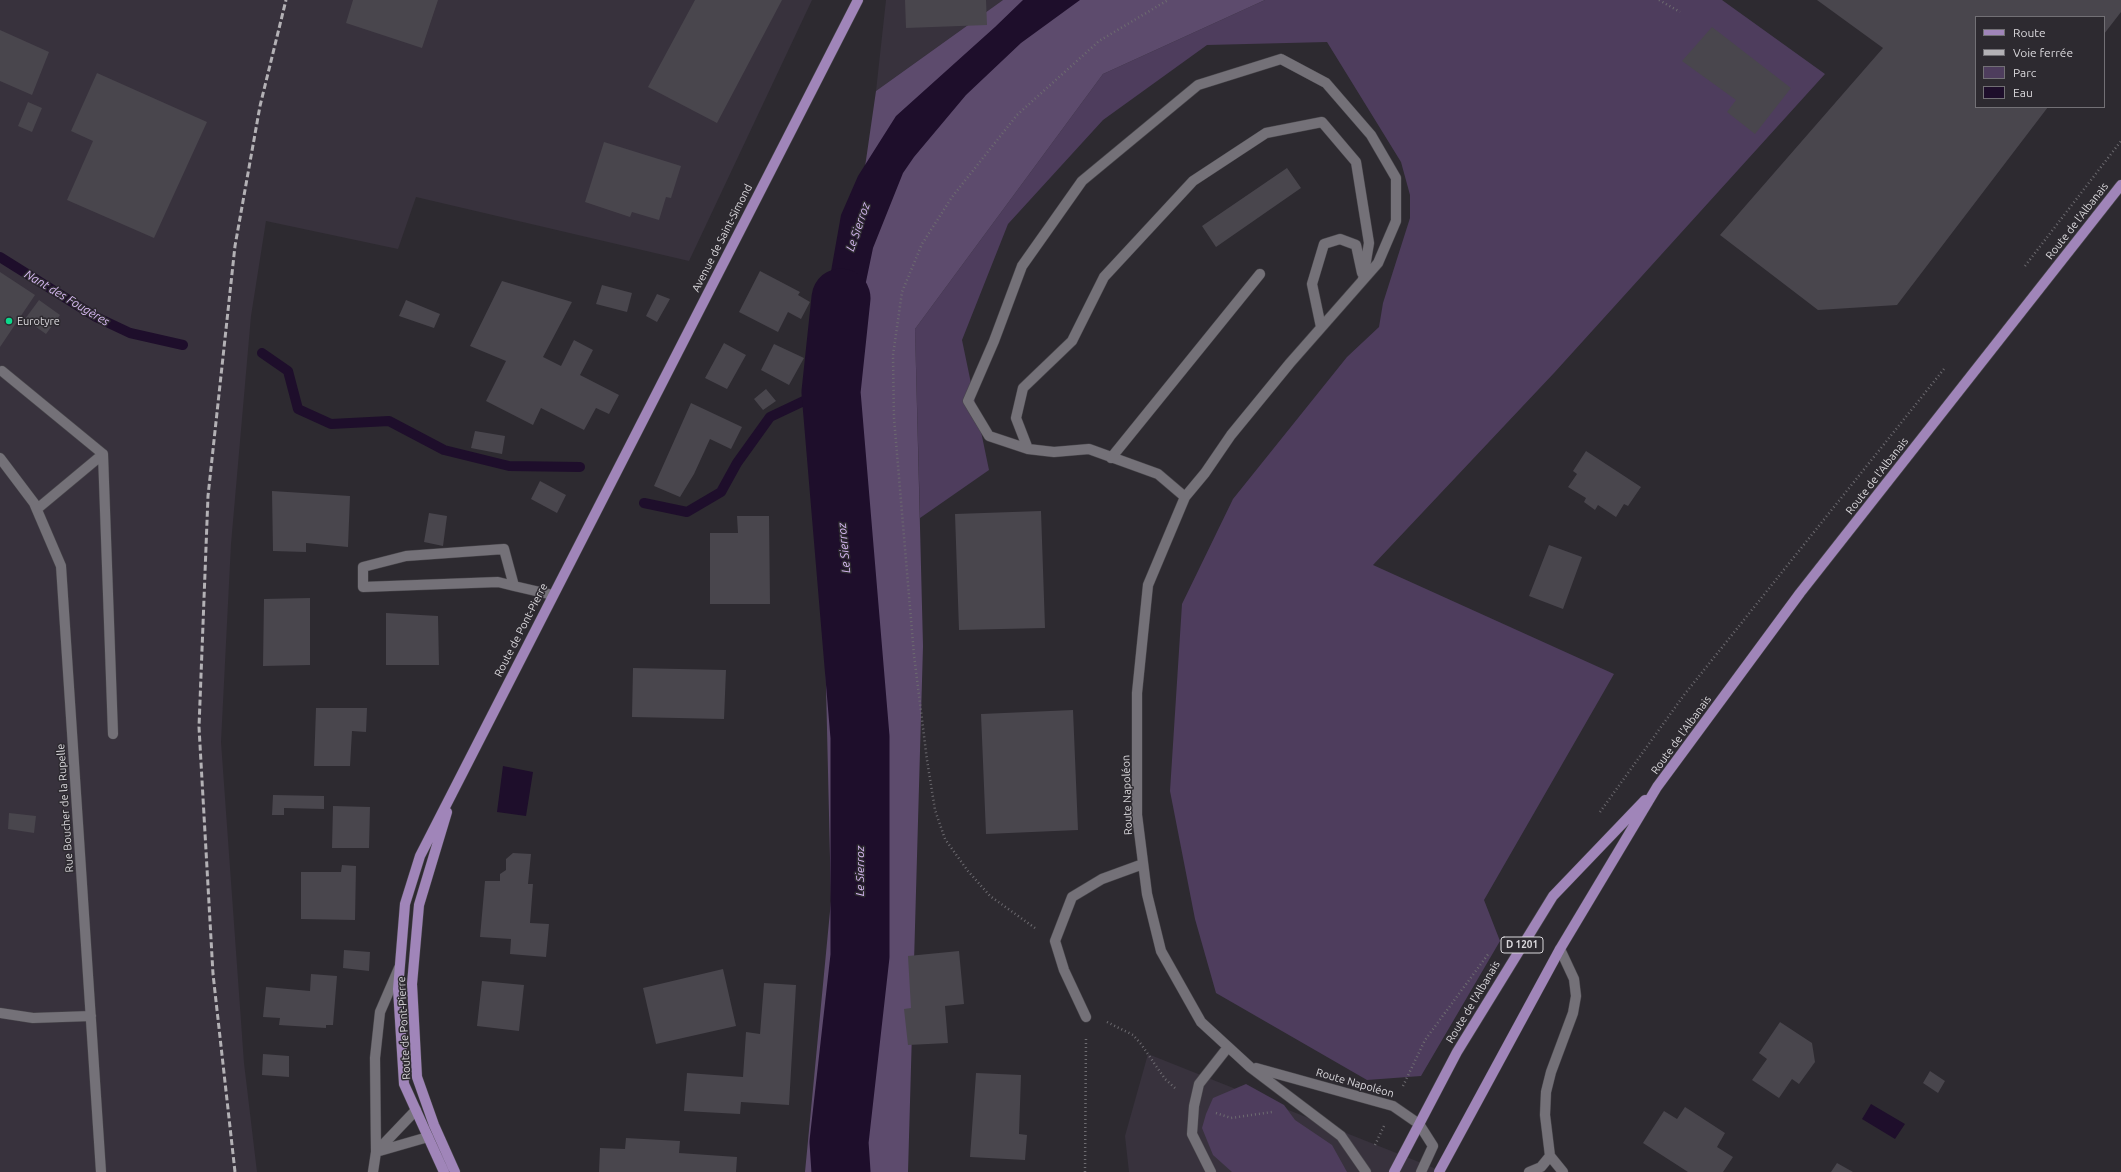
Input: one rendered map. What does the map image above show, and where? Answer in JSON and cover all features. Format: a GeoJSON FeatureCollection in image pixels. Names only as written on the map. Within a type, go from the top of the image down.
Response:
{"type":"FeatureCollection","features":[{"type":"Feature","properties":{"kind":"main road","name":"Avenue de Saint-Simond"},"geometry":{"type":"LineString","coordinates":[[608,487],[858,0]]}},
{"type":"Feature","properties":{"kind":"main road","name":"Route de l'Albanais"},"geometry":{"type":"LineString","coordinates":[[1439,1172],[1560,949],[1657,787],[1800,594],[2121,185]]}},
{"type":"Feature","properties":{"kind":"main road","name":"Route de Pont-Pierre"},"geometry":{"type":"LineString","coordinates":[[444,1172],[404,1084],[398,989],[405,904],[420,856],[608,487]]}},
{"type":"Feature","properties":{"kind":"main road","name":"Route de Pont-Pierre"},"geometry":{"type":"LineString","coordinates":[[454,1172],[434,1125],[417,1077],[412,984],[420,905],[455,785]]}},
{"type":"Feature","properties":{"kind":"main road","name":"Route de l'Albanais"},"geometry":{"type":"LineString","coordinates":[[1394,1172],[1457,1052],[1553,896],[1657,787]]}},
{"type":"Feature","properties":{"kind":"street","name":"Route Napoléon"},"geometry":{"type":"LineString","coordinates":[[1028,449],[989,436],[968,401],[994,341],[1022,266],[1082,181],[1198,85],[1281,59],[1326,83],[1372,135],[1396,178],[1396,221],[1378,263],[1321,327],[1231,434],[1205,473],[1185,497],[1148,585],[1137,694],[1137,815],[1147,894],[1161,951],[1201,1022],[1250,1066],[1341,1136],[1365,1171]]}},
{"type":"Feature","properties":{"kind":"street"},"geometry":{"type":"LineString","coordinates":[[1185,497],[1158,474],[1111,458],[1090,449],[1054,452],[1028,449],[1016,418],[1023,388],[1072,340],[1104,277],[1193,181],[1266,133],[1322,122],[1356,162],[1369,243],[1363,279]]}},
{"type":"Feature","properties":{"kind":"street"},"geometry":{"type":"LineString","coordinates":[[1321,327],[1312,284],[1324,244],[1340,239],[1356,245],[1363,279]]}},
{"type":"Feature","properties":{"kind":"street"},"geometry":{"type":"LineString","coordinates":[[1111,458],[1260,274]]}},
{"type":"Feature","properties":{"kind":"street"},"geometry":{"type":"LineString","coordinates":[[2,371],[103,454],[113,734]]}},
{"type":"Feature","properties":{"kind":"street"},"geometry":{"type":"LineString","coordinates":[[37,509],[103,454]]}},
{"type":"Feature","properties":{"kind":"street","name":"Rue Boucher de la Rupelle"},"geometry":{"type":"LineString","coordinates":[[0,458],[34,503],[61,566],[101,1172]]}},
{"type":"Feature","properties":{"kind":"street"},"geometry":{"type":"LineString","coordinates":[[514,586],[504,549],[406,556],[363,567],[363,586],[498,582],[514,586],[553,595]]}},
{"type":"Feature","properties":{"kind":"street"},"geometry":{"type":"LineString","coordinates":[[1086,1017],[1064,970],[1055,940],[1072,897],[1102,879],[1143,864]]}},
{"type":"Feature","properties":{"kind":"street"},"geometry":{"type":"LineString","coordinates":[[1560,949],[1574,979],[1576,996],[1573,1013],[1551,1072],[1546,1092],[1545,1115],[1550,1156],[1563,1172]]}},
{"type":"Feature","properties":{"kind":"street"},"geometry":{"type":"LineString","coordinates":[[372,1172],[376,1152],[375,1058],[380,1012],[400,965]]}},
{"type":"Feature","properties":{"kind":"street"},"geometry":{"type":"LineString","coordinates":[[0,1013],[33,1018],[91,1016]]}},
{"type":"Feature","properties":{"kind":"street"},"geometry":{"type":"LineString","coordinates":[[1211,1172],[1192,1134],[1194,1106],[1199,1084],[1228,1047]]}},
{"type":"Feature","properties":{"kind":"street","name":"Route Napoléon"},"geometry":{"type":"LineString","coordinates":[[1250,1066],[1393,1106],[1418,1124],[1433,1146],[1421,1172]]}},
{"type":"Feature","properties":{"kind":"street"},"geometry":{"type":"LineString","coordinates":[[376,1152],[416,1110]]}},
{"type":"Feature","properties":{"kind":"street"},"geometry":{"type":"LineString","coordinates":[[376,1152],[428,1137]]}},
{"type":"Feature","properties":{"kind":"street"},"geometry":{"type":"LineString","coordinates":[[1529,1172],[1541,1167],[1550,1156]]}},
{"type":"Feature","properties":{"kind":"path"},"geometry":{"type":"LineString","coordinates":[[1055,940],[990,896],[968,871],[945,839],[935,810],[927,760],[914,655],[894,418],[893,355],[902,292],[922,244],[952,197],[1017,115],[1098,41],[1168,0]]}},
{"type":"Feature","properties":{"kind":"path"},"geometry":{"type":"LineString","coordinates":[[1660,0],[1680,12]]}},
{"type":"Feature","properties":{"kind":"path"},"geometry":{"type":"LineString","coordinates":[[2020,273],[2121,141]]}},
{"type":"Feature","properties":{"kind":"path"},"geometry":{"type":"LineString","coordinates":[[1596,817],[1624,781],[1684,695],[1947,366]]}},
{"type":"Feature","properties":{"kind":"path"},"geometry":{"type":"LineString","coordinates":[[1365,1171],[1393,1106],[1425,1040],[1490,951]]}},
{"type":"Feature","properties":{"kind":"path"},"geometry":{"type":"LineString","coordinates":[[1085,1172],[1086,1017]]}},
{"type":"Feature","properties":{"kind":"shaded area"},"geometry":{"type":"Polygon","coordinates":[[[0,0],[812,0],[689,261],[416,197],[398,249],[266,221],[251,316],[231,544],[221,742],[244,1063],[257,1172],[0,1172],[0,0]]]}},
{"type":"Feature","properties":{"kind":"shaded area"},"geometry":{"type":"Polygon","coordinates":[[[886,0],[1003,0],[876,91],[886,0]]]}},
{"type":"Feature","properties":{"kind":"shaded area"},"geometry":{"type":"Polygon","coordinates":[[[1003,0],[1265,0],[1103,74],[915,329],[923,646],[908,1172],[805,1172],[831,901],[821,471],[876,91],[1003,0]]]}},
{"type":"Feature","properties":{"kind":"shaded area"},"geometry":{"type":"Polygon","coordinates":[[[1148,1054],[1444,1172],[1129,1172],[1125,1136],[1148,1054]]]}},
{"type":"Feature","properties":{"kind":"green space"},"geometry":{"type":"Polygon","coordinates":[[[1265,0],[1722,0],[1825,74],[1554,373],[1373,565],[1614,674],[1484,900],[1500,941],[1421,1076],[1367,1080],[1216,993],[1195,919],[1170,791],[1182,604],[1233,499],[1347,357],[1379,327],[1383,303],[1410,218],[1410,195],[1401,162],[1327,42],[1207,45],[1103,120],[1008,224],[962,340],[989,470],[920,518],[915,329],[1103,74],[1265,0]]]}},
{"type":"Feature","properties":{"kind":"green space"},"geometry":{"type":"Polygon","coordinates":[[[1246,1084],[1284,1105],[1295,1120],[1332,1145],[1347,1172],[1232,1172],[1213,1155],[1202,1128],[1213,1098],[1246,1084]]]}},
{"type":"Feature","properties":{"kind":"water"},"geometry":{"type":"Polygon","coordinates":[[[1023,0],[1080,0],[1021,43],[966,95],[914,157],[903,173],[873,248],[857,325],[850,370],[813,386],[825,305],[841,215],[858,176],[896,116],[1023,0]]]}},
{"type":"Feature","properties":{"kind":"water"},"geometry":{"type":"Polygon","coordinates":[[[503,766],[533,772],[526,816],[497,812],[503,766]]]}},
{"type":"Feature","properties":{"kind":"water"},"geometry":{"type":"Polygon","coordinates":[[[1871,1104],[1905,1124],[1895,1139],[1862,1119],[1871,1104]]]}},
{"type":"Feature","properties":{"kind":"building"},"geometry":{"type":"Polygon","coordinates":[[[353,0],[438,0],[422,48],[346,23],[353,0]]]}},
{"type":"Feature","properties":{"kind":"building"},"geometry":{"type":"Polygon","coordinates":[[[695,0],[782,0],[717,123],[648,87],[695,0]]]}},
{"type":"Feature","properties":{"kind":"building"},"geometry":{"type":"Polygon","coordinates":[[[905,0],[986,0],[987,25],[906,28],[905,0]]]}},
{"type":"Feature","properties":{"kind":"building"},"geometry":{"type":"Polygon","coordinates":[[[1817,0],[2121,0],[2121,12],[2105,33],[2105,16],[1975,16],[1975,108],[2047,108],[1897,305],[1818,310],[1720,235],[1883,48],[1817,0]]]}},
{"type":"Feature","properties":{"kind":"building"},"geometry":{"type":"Polygon","coordinates":[[[1712,27],[1791,88],[1755,134],[1727,112],[1736,100],[1682,61],[1712,27]]]}},
{"type":"Feature","properties":{"kind":"building"},"geometry":{"type":"Polygon","coordinates":[[[0,30],[49,52],[32,95],[0,81],[0,30]]]}},
{"type":"Feature","properties":{"kind":"building"},"geometry":{"type":"Polygon","coordinates":[[[97,73],[207,122],[154,238],[67,200],[93,141],[71,131],[97,73]]]}},
{"type":"Feature","properties":{"kind":"building"},"geometry":{"type":"Polygon","coordinates":[[[28,102],[42,108],[32,132],[18,126],[28,102]]]}},
{"type":"Feature","properties":{"kind":"building"},"geometry":{"type":"Polygon","coordinates":[[[604,142],[681,166],[671,198],[666,197],[659,220],[632,212],[630,217],[585,202],[604,142]]]}},
{"type":"Feature","properties":{"kind":"building"},"geometry":{"type":"Polygon","coordinates":[[[1287,168],[1301,188],[1216,247],[1202,226],[1287,168]]]}},
{"type":"Feature","properties":{"kind":"building"},"geometry":{"type":"Polygon","coordinates":[[[760,271],[800,292],[798,295],[810,302],[801,319],[788,312],[778,332],[739,312],[760,271]]]}},
{"type":"Feature","properties":{"kind":"building","name":"Eurotyre"},"geometry":{"type":"Polygon","coordinates":[[[0,272],[35,295],[0,347],[0,272]]]}},
{"type":"Feature","properties":{"kind":"building"},"geometry":{"type":"Polygon","coordinates":[[[502,281],[572,302],[543,357],[561,366],[574,340],[593,350],[580,375],[619,395],[609,414],[596,408],[584,430],[541,408],[533,425],[486,401],[506,361],[470,346],[502,281]]]}},
{"type":"Feature","properties":{"kind":"building"},"geometry":{"type":"Polygon","coordinates":[[[602,285],[632,293],[627,312],[596,304],[602,285]]]}},
{"type":"Feature","properties":{"kind":"building"},"geometry":{"type":"Polygon","coordinates":[[[657,294],[670,299],[657,322],[646,316],[657,294]]]}},
{"type":"Feature","properties":{"kind":"building"},"geometry":{"type":"Polygon","coordinates":[[[39,300],[60,315],[46,334],[25,319],[39,300]]]}},
{"type":"Feature","properties":{"kind":"building"},"geometry":{"type":"Polygon","coordinates":[[[406,300],[440,314],[434,328],[399,316],[406,300]]]}},
{"type":"Feature","properties":{"kind":"building"},"geometry":{"type":"Polygon","coordinates":[[[724,343],[746,355],[727,389],[705,378],[724,343]]]}},
{"type":"Feature","properties":{"kind":"building"},"geometry":{"type":"Polygon","coordinates":[[[774,344],[804,358],[789,385],[761,370],[774,344]]]}},
{"type":"Feature","properties":{"kind":"building"},"geometry":{"type":"Polygon","coordinates":[[[766,389],[776,401],[763,410],[754,399],[766,389]]]}},
{"type":"Feature","properties":{"kind":"building"},"geometry":{"type":"Polygon","coordinates":[[[691,403],[742,427],[731,449],[710,439],[694,474],[680,497],[654,486],[691,403]]]}},
{"type":"Feature","properties":{"kind":"building"},"geometry":{"type":"Polygon","coordinates":[[[475,431],[505,436],[502,454],[471,448],[475,431]]]}},
{"type":"Feature","properties":{"kind":"building"},"geometry":{"type":"Polygon","coordinates":[[[1586,451],[1641,487],[1628,506],[1624,504],[1616,517],[1598,505],[1595,510],[1584,502],[1586,498],[1568,487],[1577,474],[1573,471],[1586,451]]]}},
{"type":"Feature","properties":{"kind":"building"},"geometry":{"type":"Polygon","coordinates":[[[540,481],[566,495],[557,513],[531,499],[540,481]]]}},
{"type":"Feature","properties":{"kind":"building"},"geometry":{"type":"Polygon","coordinates":[[[272,491],[350,496],[348,547],[306,543],[306,552],[273,551],[272,491]]]}},
{"type":"Feature","properties":{"kind":"building"},"geometry":{"type":"Polygon","coordinates":[[[1041,511],[1045,628],[959,630],[955,514],[1041,511]]]}},
{"type":"Feature","properties":{"kind":"building"},"geometry":{"type":"Polygon","coordinates":[[[429,513],[447,516],[443,546],[424,542],[429,513]]]}},
{"type":"Feature","properties":{"kind":"building"},"geometry":{"type":"Polygon","coordinates":[[[737,516],[769,516],[770,604],[710,604],[710,533],[738,533],[737,516]]]}},
{"type":"Feature","properties":{"kind":"building"},"geometry":{"type":"Polygon","coordinates":[[[1549,545],[1582,557],[1563,609],[1529,596],[1549,545]]]}},
{"type":"Feature","properties":{"kind":"building"},"geometry":{"type":"Polygon","coordinates":[[[310,598],[310,665],[263,666],[264,599],[310,598]]]}},
{"type":"Feature","properties":{"kind":"building"},"geometry":{"type":"Polygon","coordinates":[[[386,613],[438,616],[439,665],[386,665],[386,613]]]}},
{"type":"Feature","properties":{"kind":"building"},"geometry":{"type":"Polygon","coordinates":[[[633,668],[726,670],[724,719],[632,717],[633,668]]]}},
{"type":"Feature","properties":{"kind":"building"},"geometry":{"type":"Polygon","coordinates":[[[316,708],[367,708],[366,732],[352,731],[350,766],[314,766],[316,708]]]}},
{"type":"Feature","properties":{"kind":"building"},"geometry":{"type":"Polygon","coordinates":[[[1073,710],[1078,830],[986,834],[981,714],[1073,710]]]}},
{"type":"Feature","properties":{"kind":"building"},"geometry":{"type":"Polygon","coordinates":[[[273,795],[324,796],[324,809],[284,808],[284,815],[272,815],[273,795]]]}},
{"type":"Feature","properties":{"kind":"building"},"geometry":{"type":"Polygon","coordinates":[[[333,806],[370,807],[369,848],[332,848],[333,806]]]}},
{"type":"Feature","properties":{"kind":"building"},"geometry":{"type":"Polygon","coordinates":[[[9,813],[36,816],[34,833],[8,829],[9,813]]]}},
{"type":"Feature","properties":{"kind":"building"},"geometry":{"type":"Polygon","coordinates":[[[513,853],[531,854],[528,884],[533,884],[530,923],[549,924],[546,957],[510,954],[511,939],[480,937],[485,881],[500,881],[500,874],[506,870],[506,859],[513,853]]]}},
{"type":"Feature","properties":{"kind":"building"},"geometry":{"type":"Polygon","coordinates":[[[342,865],[356,866],[355,920],[301,919],[301,872],[341,872],[342,865]]]}},
{"type":"Feature","properties":{"kind":"building"},"geometry":{"type":"Polygon","coordinates":[[[344,950],[370,952],[369,971],[343,968],[344,950]]]}},
{"type":"Feature","properties":{"kind":"building"},"geometry":{"type":"Polygon","coordinates":[[[959,951],[964,1004],[945,1006],[948,1043],[908,1045],[904,1009],[911,1008],[908,956],[959,951]]]}},
{"type":"Feature","properties":{"kind":"building"},"geometry":{"type":"Polygon","coordinates":[[[723,969],[736,1026],[656,1044],[643,988],[723,969]]]}},
{"type":"Feature","properties":{"kind":"building"},"geometry":{"type":"Polygon","coordinates":[[[311,974],[337,976],[333,1025],[326,1025],[326,1028],[279,1025],[280,1018],[263,1017],[266,987],[310,991],[311,974]]]}},
{"type":"Feature","properties":{"kind":"building"},"geometry":{"type":"Polygon","coordinates":[[[482,981],[524,985],[519,1031],[477,1026],[482,981]]]}},
{"type":"Feature","properties":{"kind":"building"},"geometry":{"type":"Polygon","coordinates":[[[764,983],[796,985],[789,1105],[741,1102],[740,1114],[684,1111],[687,1073],[743,1077],[746,1032],[760,1034],[764,983]]]}},
{"type":"Feature","properties":{"kind":"building"},"geometry":{"type":"Polygon","coordinates":[[[1780,1022],[1812,1043],[1815,1062],[1799,1084],[1792,1079],[1779,1098],[1752,1080],[1767,1059],[1759,1053],[1780,1022]]]}},
{"type":"Feature","properties":{"kind":"building"},"geometry":{"type":"Polygon","coordinates":[[[263,1054],[289,1056],[289,1077],[262,1075],[263,1054]]]}},
{"type":"Feature","properties":{"kind":"building"},"geometry":{"type":"Polygon","coordinates":[[[1930,1071],[1945,1081],[1938,1093],[1923,1083],[1930,1071]]]}},
{"type":"Feature","properties":{"kind":"building"},"geometry":{"type":"Polygon","coordinates":[[[976,1073],[1021,1075],[1019,1134],[1027,1135],[1025,1160],[970,1157],[976,1073]]]}},
{"type":"Feature","properties":{"kind":"building"},"geometry":{"type":"Polygon","coordinates":[[[1685,1107],[1725,1133],[1717,1147],[1733,1157],[1723,1172],[1688,1172],[1643,1143],[1664,1111],[1677,1119],[1685,1107]]]}},
{"type":"Feature","properties":{"kind":"building"},"geometry":{"type":"Polygon","coordinates":[[[626,1138],[680,1141],[679,1153],[737,1157],[736,1172],[599,1172],[600,1148],[625,1149],[626,1138]]]}},
{"type":"Feature","properties":{"kind":"building"},"geometry":{"type":"Polygon","coordinates":[[[1837,1163],[1853,1172],[1831,1172],[1837,1163]]]}},
{"type":"Feature","properties":{"kind":"waterway","name":"Nant des Fougères"},"geometry":{"type":"LineString","coordinates":[[0,257],[96,317],[130,333],[183,345]]}},
{"type":"Feature","properties":{"kind":"waterway","name":"Le Sierroz"},"geometry":{"type":"LineString","coordinates":[[841,298],[831,392],[860,737],[860,956],[839,1142],[841,1172]]}},
{"type":"Feature","properties":{"kind":"waterway","name":"Nant des Fougères"},"geometry":{"type":"LineString","coordinates":[[262,353],[288,371],[298,409],[331,424],[389,421],[444,450],[509,466],[580,467]]}},
{"type":"Feature","properties":{"kind":"waterway","name":"Nant des Fougères"},"geometry":{"type":"LineString","coordinates":[[644,503],[687,512],[721,492],[737,463],[770,417],[808,399],[831,392]]}},
{"type":"Feature","properties":{"kind":"railway"},"geometry":{"type":"LineString","coordinates":[[235,1172],[213,974],[199,727],[208,496],[235,246],[260,106],[286,0]]}},
{"type":"Feature","properties":{"kind":"place","name":"Eurotyre"},"geometry":{"type":"Point","coordinates":[9,321]}}]}
